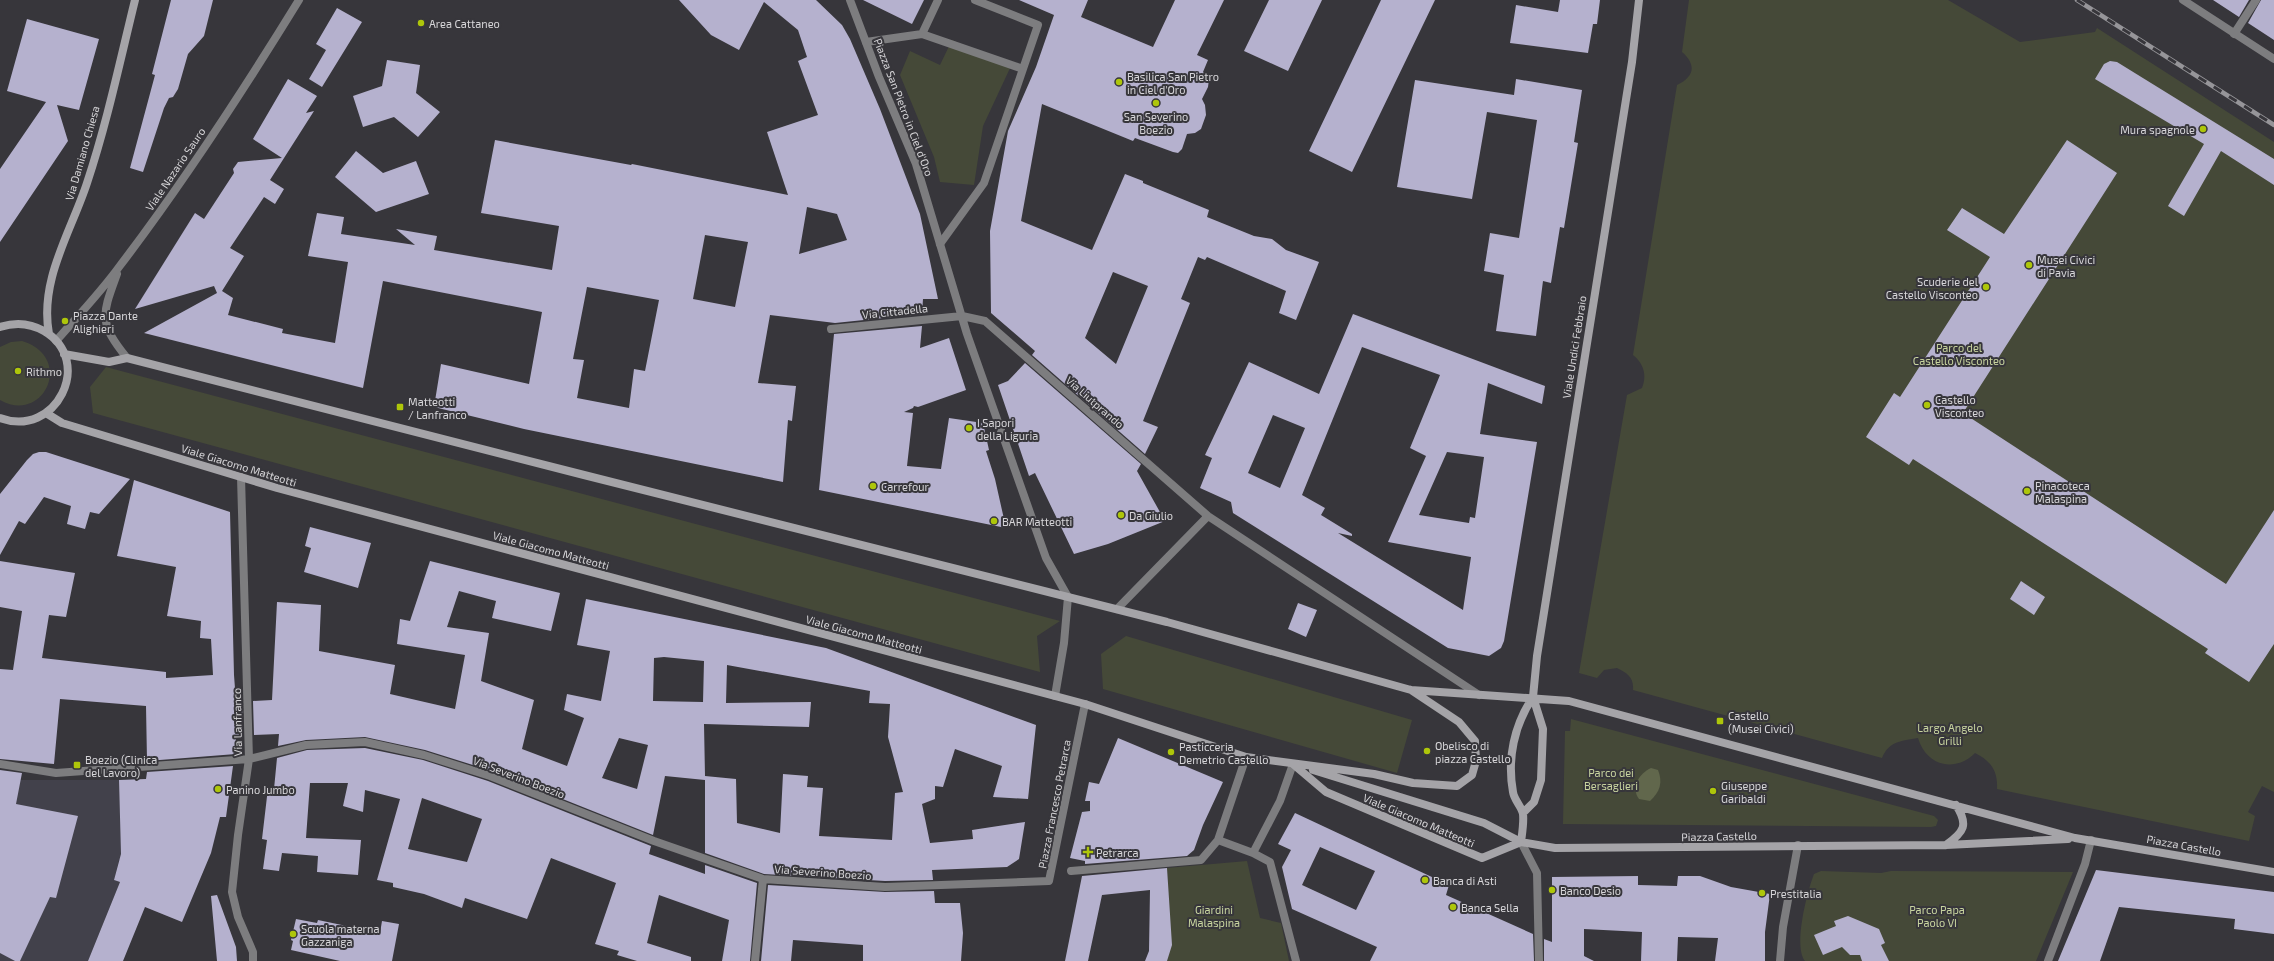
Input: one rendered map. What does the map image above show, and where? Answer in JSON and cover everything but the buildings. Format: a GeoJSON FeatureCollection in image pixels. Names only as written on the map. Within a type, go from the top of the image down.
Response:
{"type":"FeatureCollection","features":[{"type":"Feature","properties":{"kind":"street","name":"Via Damiano Chiesa"},"geometry":{"type":"LineString","coordinates":[[49,334],[46,309],[51,279],[87,182],[135,0]]}},
{"type":"Feature","properties":{"kind":"street","name":"Viale Nazario Sauro"},"geometry":{"type":"LineString","coordinates":[[56,341],[119,268],[174,191],[257,68],[299,0]]}},
{"type":"Feature","properties":{"kind":"street","name":"Piazza San Pietro in Ciel d'Oro"},"geometry":{"type":"LineString","coordinates":[[850,0],[916,164],[962,316],[1046,558],[1068,597]]}},
{"type":"Feature","properties":{"kind":"street"},"geometry":{"type":"LineString","coordinates":[[922,34],[938,0]]}},
{"type":"Feature","properties":{"kind":"street"},"geometry":{"type":"LineString","coordinates":[[940,244],[984,183],[1038,25],[975,0]]}},
{"type":"Feature","properties":{"kind":"street","name":"Viale Undici Febbraio"},"geometry":{"type":"LineString","coordinates":[[1533,697],[1537,656],[1553,542],[1632,62],[1639,0]]}},
{"type":"Feature","properties":{"kind":"street"},"geometry":{"type":"LineString","coordinates":[[2183,0],[2274,59]]}},
{"type":"Feature","properties":{"kind":"street"},"geometry":{"type":"LineString","coordinates":[[2234,34],[2256,0]]}},
{"type":"Feature","properties":{"kind":"street"},"geometry":{"type":"LineString","coordinates":[[866,42],[922,34],[1023,69]]}},
{"type":"Feature","properties":{"kind":"street"},"geometry":{"type":"LineString","coordinates":[[119,268],[106,306],[104,322],[112,340],[127,358]]}},
{"type":"Feature","properties":{"kind":"street","name":"Via Cittadella"},"geometry":{"type":"LineString","coordinates":[[831,329],[962,316]]}},
{"type":"Feature","properties":{"kind":"street","name":"Via Liutprando"},"geometry":{"type":"LineString","coordinates":[[962,316],[985,321],[1208,516]]}},
{"type":"Feature","properties":{"kind":"street"},"geometry":{"type":"LineString","coordinates":[[0,327],[14,324],[26,324],[49,334],[56,341],[64,354],[67,370],[66,387],[54,406],[46,413],[24,421],[0,418]]}},
{"type":"Feature","properties":{"kind":"street","name":"Viale Giacomo Matteotti"},"geometry":{"type":"LineString","coordinates":[[64,354],[108,362],[127,358],[1117,609],[1411,690],[1533,697]]}},
{"type":"Feature","properties":{"kind":"street","name":"Viale Giacomo Matteotti"},"geometry":{"type":"LineString","coordinates":[[46,413],[62,423],[277,488],[1085,704],[1246,757],[1374,774],[1413,783],[1438,786],[1457,786],[1466,782],[1472,775],[1475,766],[1475,741],[1459,722],[1411,690]]}},
{"type":"Feature","properties":{"kind":"street","name":"Via Lanfranco"},"geometry":{"type":"LineString","coordinates":[[241,477],[249,759],[238,835],[232,892],[238,917],[253,952],[253,961]]}},
{"type":"Feature","properties":{"kind":"street"},"geometry":{"type":"LineString","coordinates":[[1117,609],[1208,516],[1479,695]]}},
{"type":"Feature","properties":{"kind":"street"},"geometry":{"type":"LineString","coordinates":[[1055,696],[1064,643],[1068,597]]}},
{"type":"Feature","properties":{"kind":"street"},"geometry":{"type":"LineString","coordinates":[[1523,814],[1534,802],[1542,780],[1544,737],[1533,697]]}},
{"type":"Feature","properties":{"kind":"street"},"geometry":{"type":"LineString","coordinates":[[1533,697],[1522,714],[1514,741],[1511,772],[1514,799],[1523,814],[1521,842],[1537,873],[1539,961]]}},
{"type":"Feature","properties":{"kind":"street","name":"Piazza Castello"},"geometry":{"type":"LineString","coordinates":[[1533,697],[1569,701],[2075,838],[2274,872]]}},
{"type":"Feature","properties":{"kind":"street","name":"Piazza Francesco Petrarca"},"geometry":{"type":"LineString","coordinates":[[1023,881],[1049,881],[1085,704]]}},
{"type":"Feature","properties":{"kind":"street","name":"Via Severino Boezio"},"geometry":{"type":"LineString","coordinates":[[0,764],[56,773],[249,759],[306,745],[365,742],[424,755],[490,776],[654,841],[763,879],[885,887],[971,885],[1023,881]]}},
{"type":"Feature","properties":{"kind":"street"},"geometry":{"type":"LineString","coordinates":[[1071,871],[1201,860],[1218,840],[1246,757]]}},
{"type":"Feature","properties":{"kind":"street"},"geometry":{"type":"LineString","coordinates":[[1253,853],[1280,801],[1293,764]]}},
{"type":"Feature","properties":{"kind":"street","name":"Viale Giacomo Matteotti"},"geometry":{"type":"LineString","coordinates":[[1293,764],[1326,792],[1482,858],[1521,842]]}},
{"type":"Feature","properties":{"kind":"street","name":"Viale Giacomo Matteotti"},"geometry":{"type":"LineString","coordinates":[[1293,764],[1484,823],[1521,842]]}},
{"type":"Feature","properties":{"kind":"street"},"geometry":{"type":"LineString","coordinates":[[1946,845],[1957,836],[1964,826],[1964,816],[1956,805]]}},
{"type":"Feature","properties":{"kind":"street","name":"Piazza Castello"},"geometry":{"type":"LineString","coordinates":[[1521,842],[1555,848],[1946,845],[2075,838]]}},
{"type":"Feature","properties":{"kind":"street"},"geometry":{"type":"LineString","coordinates":[[1218,840],[1253,853],[1270,862],[1296,961]]}},
{"type":"Feature","properties":{"kind":"street"},"geometry":{"type":"LineString","coordinates":[[2048,961],[2085,864],[2091,840]]}},
{"type":"Feature","properties":{"kind":"street"},"geometry":{"type":"LineString","coordinates":[[1780,961],[1782,927],[1798,845]]}},
{"type":"Feature","properties":{"kind":"street"},"geometry":{"type":"LineString","coordinates":[[755,961],[763,879]]}},
{"type":"Feature","properties":{"kind":"shaded area"},"geometry":{"type":"Polygon","coordinates":[[[1651,768],[1658,770],[1660,774],[1660,787],[1650,801],[1639,799],[1636,794],[1636,785],[1643,773],[1651,768]]]}},
{"type":"Feature","properties":{"kind":"shaded area"},"geometry":{"type":"Polygon","coordinates":[[[0,776],[20,780],[119,780],[121,842],[124,859],[119,860],[114,880],[120,882],[88,961],[0,961],[0,776]]]}},
{"type":"Feature","properties":{"kind":"green space","name":"Parco del Castello Visconteo"},"geometry":{"type":"Polygon","coordinates":[[[1689,0],[1948,0],[2020,42],[2095,32],[2097,28],[2274,142],[2274,792],[2262,786],[2248,812],[2255,816],[2249,841],[1997,789],[1995,772],[1989,763],[1981,756],[1975,753],[1959,763],[1942,764],[1927,755],[1918,738],[1901,741],[1892,745],[1888,748],[1882,758],[1633,690],[1632,682],[1629,676],[1617,668],[1604,670],[1597,678],[1579,673],[1627,395],[1642,388],[1644,383],[1644,370],[1640,362],[1633,355],[1677,85],[1687,78],[1692,70],[1690,62],[1682,52],[1689,0]]]}},
{"type":"Feature","properties":{"kind":"green space"},"geometry":{"type":"Polygon","coordinates":[[[952,40],[1011,66],[983,126],[974,185],[940,182],[934,157],[900,75],[910,51],[940,65],[952,40]]]}},
{"type":"Feature","properties":{"kind":"green space"},"geometry":{"type":"Polygon","coordinates":[[[22,341],[38,349],[47,360],[50,373],[47,386],[40,397],[29,404],[16,405],[0,400],[0,347],[11,342],[22,341]]]}},
{"type":"Feature","properties":{"kind":"green space"},"geometry":{"type":"Polygon","coordinates":[[[106,367],[1060,621],[1037,636],[1040,672],[93,413],[90,387],[106,367]]]}},
{"type":"Feature","properties":{"kind":"green space"},"geometry":{"type":"Polygon","coordinates":[[[1126,636],[1412,720],[1397,773],[1103,689],[1101,654],[1126,636]]]}},
{"type":"Feature","properties":{"kind":"green space","name":"Parco dei Bersaglieri"},"geometry":{"type":"Polygon","coordinates":[[[1571,719],[1934,816],[1938,820],[1936,826],[1931,827],[1563,824],[1565,731],[1570,731],[1571,719]]]}},
{"type":"Feature","properties":{"kind":"green space","name":"Giardini Malaspina"},"geometry":{"type":"Polygon","coordinates":[[[1247,861],[1260,918],[1281,923],[1289,961],[1167,961],[1170,943],[1167,868],[1247,861]]]}},
{"type":"Feature","properties":{"kind":"green space","name":"Parco Papa Paolo VI"},"geometry":{"type":"Polygon","coordinates":[[[1821,871],[1881,873],[1891,871],[2073,872],[2036,961],[1805,961],[1800,944],[1802,919],[1814,874],[1821,871]]]}},
{"type":"Feature","properties":{"kind":"railway"},"geometry":{"type":"LineString","coordinates":[[2077,0],[2274,125]]}},
{"type":"Feature","properties":{"kind":"place","name":"Area Cattaneo"},"geometry":{"type":"Point","coordinates":[421,23]}},
{"type":"Feature","properties":{"kind":"place","name":"Basilica San Pietro in Ciel d'Oro"},"geometry":{"type":"Point","coordinates":[1119,82]}},
{"type":"Feature","properties":{"kind":"place","name":"San Severino Boezio"},"geometry":{"type":"Point","coordinates":[1156,103]}},
{"type":"Feature","properties":{"kind":"place","name":"Mura spagnole"},"geometry":{"type":"Point","coordinates":[2203,129]}},
{"type":"Feature","properties":{"kind":"place","name":"Musei Civici di Pavia"},"geometry":{"type":"Point","coordinates":[2029,265]}},
{"type":"Feature","properties":{"kind":"place","name":"Scuderie del Castello Visconteo"},"geometry":{"type":"Point","coordinates":[1986,287]}},
{"type":"Feature","properties":{"kind":"place","name":"Piazza Dante Alighieri"},"geometry":{"type":"Point","coordinates":[65,321]}},
{"type":"Feature","properties":{"kind":"place","name":"Rithmo"},"geometry":{"type":"Point","coordinates":[18,371]}},
{"type":"Feature","properties":{"kind":"place","name":"Castello Visconteo"},"geometry":{"type":"Point","coordinates":[1927,405]}},
{"type":"Feature","properties":{"kind":"place","name":"Matteotti / Lanfranco"},"geometry":{"type":"Point","coordinates":[400,407]}},
{"type":"Feature","properties":{"kind":"place","name":"I Sapori della Liguria"},"geometry":{"type":"Point","coordinates":[969,428]}},
{"type":"Feature","properties":{"kind":"place","name":"Carrefour"},"geometry":{"type":"Point","coordinates":[873,486]}},
{"type":"Feature","properties":{"kind":"place","name":"Pinacoteca Malaspina"},"geometry":{"type":"Point","coordinates":[2027,491]}},
{"type":"Feature","properties":{"kind":"place","name":"Da Giulio"},"geometry":{"type":"Point","coordinates":[1121,515]}},
{"type":"Feature","properties":{"kind":"place","name":"BAR Matteotti"},"geometry":{"type":"Point","coordinates":[994,521]}},
{"type":"Feature","properties":{"kind":"place","name":"Castello (Musei Civici)"},"geometry":{"type":"Point","coordinates":[1720,721]}},
{"type":"Feature","properties":{"kind":"place","name":"Obelisco di piazza Castello"},"geometry":{"type":"Point","coordinates":[1427,751]}},
{"type":"Feature","properties":{"kind":"place","name":"Pasticceria Demetrio Castello"},"geometry":{"type":"Point","coordinates":[1171,752]}},
{"type":"Feature","properties":{"kind":"place","name":"Boezio (Clinica del Lavoro)"},"geometry":{"type":"Point","coordinates":[77,765]}},
{"type":"Feature","properties":{"kind":"place","name":"Panino Jumbo"},"geometry":{"type":"Point","coordinates":[218,789]}},
{"type":"Feature","properties":{"kind":"place","name":"Giuseppe Garibaldi"},"geometry":{"type":"Point","coordinates":[1713,791]}},
{"type":"Feature","properties":{"kind":"place","name":"Petrarca"},"geometry":{"type":"Point","coordinates":[1088,852]}},
{"type":"Feature","properties":{"kind":"place","name":"Banca di Asti"},"geometry":{"type":"Point","coordinates":[1425,880]}},
{"type":"Feature","properties":{"kind":"place","name":"Banco Desio"},"geometry":{"type":"Point","coordinates":[1552,890]}},
{"type":"Feature","properties":{"kind":"place","name":"Prestitalia"},"geometry":{"type":"Point","coordinates":[1762,893]}},
{"type":"Feature","properties":{"kind":"place","name":"Banca Sella"},"geometry":{"type":"Point","coordinates":[1453,907]}},
{"type":"Feature","properties":{"kind":"place","name":"Scuola materna Gazzaniga"},"geometry":{"type":"Point","coordinates":[293,934]}},
{"type":"Feature","properties":{"kind":"park label","name":"Largo Angelo Grilli"},"geometry":{"type":"Point","coordinates":[1950,733]}}]}
